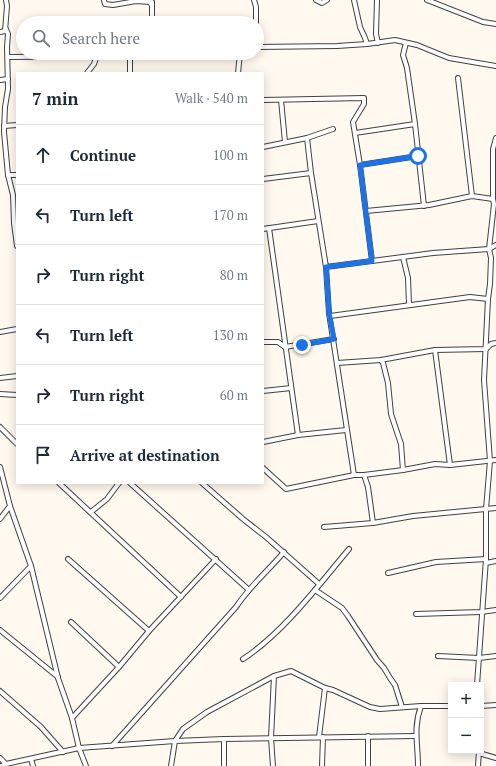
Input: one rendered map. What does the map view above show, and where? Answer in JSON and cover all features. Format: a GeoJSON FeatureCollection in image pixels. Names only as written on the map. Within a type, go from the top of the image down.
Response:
{"type":"FeatureCollection","features":[{"type":"Feature","properties":{"kind":"street"},"geometry":{"type":"LineString","coordinates":[[2,32],[7,6],[6,0]]}},
{"type":"Feature","properties":{"kind":"street"},"geometry":{"type":"LineString","coordinates":[[104,0],[106,4],[113,5],[136,1],[152,2],[152,16]]}},
{"type":"Feature","properties":{"kind":"street"},"geometry":{"type":"LineString","coordinates":[[254,0],[256,16]]}},
{"type":"Feature","properties":{"kind":"street"},"geometry":{"type":"LineString","coordinates":[[316,0],[322,3],[327,0]]}},
{"type":"Feature","properties":{"kind":"street"},"geometry":{"type":"LineString","coordinates":[[354,0],[360,27],[366,44]]}},
{"type":"Feature","properties":{"kind":"street"},"geometry":{"type":"LineString","coordinates":[[377,0],[376,34],[378,42]]}},
{"type":"Feature","properties":{"kind":"street"},"geometry":{"type":"LineString","coordinates":[[426,0],[483,22],[496,24]]}},
{"type":"Feature","properties":{"kind":"street"},"geometry":{"type":"LineString","coordinates":[[2,32],[6,29],[8,34],[8,89],[4,126],[8,175],[13,195],[16,238]]}},
{"type":"Feature","properties":{"kind":"street"},"geometry":{"type":"LineString","coordinates":[[264,47],[366,44],[395,40],[417,45],[449,58],[496,66]]}},
{"type":"Feature","properties":{"kind":"street"},"geometry":{"type":"LineString","coordinates":[[406,43],[403,55],[407,68],[415,124],[424,206]]}},
{"type":"Feature","properties":{"kind":"street"},"geometry":{"type":"LineString","coordinates":[[8,57],[16,57]]}},
{"type":"Feature","properties":{"kind":"street"},"geometry":{"type":"LineString","coordinates":[[88,72],[95,60]]}},
{"type":"Feature","properties":{"kind":"street"},"geometry":{"type":"LineString","coordinates":[[130,60],[130,72]]}},
{"type":"Feature","properties":{"kind":"street"},"geometry":{"type":"LineString","coordinates":[[238,72],[239,60]]}},
{"type":"Feature","properties":{"kind":"street"},"geometry":{"type":"LineString","coordinates":[[458,78],[472,196]]}},
{"type":"Feature","properties":{"kind":"street"},"geometry":{"type":"LineString","coordinates":[[0,80],[8,79]]}},
{"type":"Feature","properties":{"kind":"street"},"geometry":{"type":"LineString","coordinates":[[264,100],[364,98],[364,104],[353,122],[372,261]]}},
{"type":"Feature","properties":{"kind":"street"},"geometry":{"type":"LineString","coordinates":[[281,100],[285,142]]}},
{"type":"Feature","properties":{"kind":"street"},"geometry":{"type":"LineString","coordinates":[[355,134],[415,124]]}},
{"type":"Feature","properties":{"kind":"street"},"geometry":{"type":"LineString","coordinates":[[4,126],[16,125]]}},
{"type":"Feature","properties":{"kind":"street"},"geometry":{"type":"LineString","coordinates":[[264,147],[307,138],[333,129]]}},
{"type":"Feature","properties":{"kind":"street"},"geometry":{"type":"LineString","coordinates":[[307,138],[318,221],[326,267],[330,316],[354,475]]}},
{"type":"Feature","properties":{"kind":"street"},"geometry":{"type":"LineString","coordinates":[[477,682],[481,612],[486,561],[486,509],[490,461],[484,380],[491,258],[489,249],[494,202],[493,149],[496,138]]}},
{"type":"Feature","properties":{"kind":"street"},"geometry":{"type":"LineString","coordinates":[[360,165],[418,156]]}},
{"type":"Feature","properties":{"kind":"street"},"geometry":{"type":"LineString","coordinates":[[264,179],[311,173]]}},
{"type":"Feature","properties":{"kind":"street"},"geometry":{"type":"LineString","coordinates":[[8,175],[16,175]]}},
{"type":"Feature","properties":{"kind":"street"},"geometry":{"type":"LineString","coordinates":[[366,211],[424,206],[472,196],[494,202]]}},
{"type":"Feature","properties":{"kind":"street"},"geometry":{"type":"LineString","coordinates":[[264,229],[318,221]]}},
{"type":"Feature","properties":{"kind":"street"},"geometry":{"type":"LineString","coordinates":[[269,228],[298,435]]}},
{"type":"Feature","properties":{"kind":"street"},"geometry":{"type":"LineString","coordinates":[[326,267],[433,253],[489,249],[496,245]]}},
{"type":"Feature","properties":{"kind":"street"},"geometry":{"type":"LineString","coordinates":[[403,257],[408,278],[409,305]]}},
{"type":"Feature","properties":{"kind":"street"},"geometry":{"type":"LineString","coordinates":[[330,316],[470,297],[488,299]]}},
{"type":"Feature","properties":{"kind":"street"},"geometry":{"type":"LineString","coordinates":[[0,332],[16,329]]}},
{"type":"Feature","properties":{"kind":"street"},"geometry":{"type":"LineString","coordinates":[[264,342],[278,342],[285,347],[334,339]]}},
{"type":"Feature","properties":{"kind":"street"},"geometry":{"type":"LineString","coordinates":[[337,363],[380,360],[435,350],[486,349],[491,344],[496,343]]}},
{"type":"Feature","properties":{"kind":"street"},"geometry":{"type":"LineString","coordinates":[[435,350],[450,465]]}},
{"type":"Feature","properties":{"kind":"street"},"geometry":{"type":"LineString","coordinates":[[380,360],[383,363],[388,383],[391,414],[401,444],[403,470]]}},
{"type":"Feature","properties":{"kind":"street"},"geometry":{"type":"LineString","coordinates":[[0,378],[16,376]]}},
{"type":"Feature","properties":{"kind":"street"},"geometry":{"type":"LineString","coordinates":[[264,391],[291,388]]}},
{"type":"Feature","properties":{"kind":"street"},"geometry":{"type":"LineString","coordinates":[[0,394],[16,395]]}},
{"type":"Feature","properties":{"kind":"street"},"geometry":{"type":"LineString","coordinates":[[0,427],[16,443]]}},
{"type":"Feature","properties":{"kind":"street"},"geometry":{"type":"LineString","coordinates":[[264,442],[298,435],[346,430]]}},
{"type":"Feature","properties":{"kind":"street"},"geometry":{"type":"LineString","coordinates":[[264,469],[286,489],[354,475],[403,470],[436,464],[450,465],[496,460]]}},
{"type":"Feature","properties":{"kind":"street"},"geometry":{"type":"LineString","coordinates":[[0,467],[10,506],[31,566],[58,678],[72,718],[79,748],[86,766]]}},
{"type":"Feature","properties":{"kind":"street"},"geometry":{"type":"LineString","coordinates":[[364,475],[368,487],[373,523]]}},
{"type":"Feature","properties":{"kind":"street"},"geometry":{"type":"LineString","coordinates":[[60,484],[181,597]]}},
{"type":"Feature","properties":{"kind":"street"},"geometry":{"type":"LineString","coordinates":[[91,512],[107,499],[118,484]]}},
{"type":"Feature","properties":{"kind":"street"},"geometry":{"type":"LineString","coordinates":[[131,484],[249,590]]}},
{"type":"Feature","properties":{"kind":"street"},"geometry":{"type":"LineString","coordinates":[[203,484],[284,552],[319,584]]}},
{"type":"Feature","properties":{"kind":"street"},"geometry":{"type":"LineString","coordinates":[[0,519],[10,506]]}},
{"type":"Feature","properties":{"kind":"street"},"geometry":{"type":"LineString","coordinates":[[324,527],[373,523],[413,516],[496,508]]}},
{"type":"Feature","properties":{"kind":"street"},"geometry":{"type":"LineString","coordinates":[[243,659],[263,645],[315,590],[349,549]]}},
{"type":"Feature","properties":{"kind":"street"},"geometry":{"type":"LineString","coordinates":[[112,746],[284,552]]}},
{"type":"Feature","properties":{"kind":"street"},"geometry":{"type":"LineString","coordinates":[[68,559],[149,631]]}},
{"type":"Feature","properties":{"kind":"street"},"geometry":{"type":"LineString","coordinates":[[72,718],[119,667],[149,631],[216,559]]}},
{"type":"Feature","properties":{"kind":"street"},"geometry":{"type":"LineString","coordinates":[[388,573],[436,562],[496,561]]}},
{"type":"Feature","properties":{"kind":"street"},"geometry":{"type":"LineString","coordinates":[[0,598],[31,566]]}},
{"type":"Feature","properties":{"kind":"street"},"geometry":{"type":"LineString","coordinates":[[315,590],[342,608],[345,612],[395,685],[402,707]]}},
{"type":"Feature","properties":{"kind":"street"},"geometry":{"type":"LineString","coordinates":[[416,614],[481,612],[496,610]]}},
{"type":"Feature","properties":{"kind":"street"},"geometry":{"type":"LineString","coordinates":[[71,622],[119,667]]}},
{"type":"Feature","properties":{"kind":"street"},"geometry":{"type":"LineString","coordinates":[[0,630],[58,678]]}},
{"type":"Feature","properties":{"kind":"street"},"geometry":{"type":"LineString","coordinates":[[438,656],[479,658],[496,656]]}},
{"type":"Feature","properties":{"kind":"street"},"geometry":{"type":"LineString","coordinates":[[171,766],[175,741],[184,729],[207,712],[274,676],[291,671],[325,688],[333,690],[370,707],[380,709],[448,706]]}},
{"type":"Feature","properties":{"kind":"street"},"geometry":{"type":"LineString","coordinates":[[273,766],[271,738],[274,676]]}},
{"type":"Feature","properties":{"kind":"street"},"geometry":{"type":"LineString","coordinates":[[322,766],[321,737],[325,688]]}},
{"type":"Feature","properties":{"kind":"street"},"geometry":{"type":"LineString","coordinates":[[0,691],[41,727],[63,752]]}},
{"type":"Feature","properties":{"kind":"street"},"geometry":{"type":"LineString","coordinates":[[484,706],[496,705]]}},
{"type":"Feature","properties":{"kind":"street"},"geometry":{"type":"LineString","coordinates":[[418,766],[416,736],[417,718],[421,706]]}},
{"type":"Feature","properties":{"kind":"street"},"geometry":{"type":"LineString","coordinates":[[368,736],[368,766]]}},
{"type":"Feature","properties":{"kind":"street"},"geometry":{"type":"LineString","coordinates":[[1,766],[79,748],[175,741],[416,736]]}},
{"type":"Feature","properties":{"kind":"street"},"geometry":{"type":"LineString","coordinates":[[224,739],[224,766]]}},
{"type":"Feature","properties":{"kind":"street"},"geometry":{"type":"LineString","coordinates":[[478,766],[479,754]]}},
{"type":"Feature","properties":{"kind":"street"},"geometry":{"type":"LineString","coordinates":[[484,754],[496,758]]}},
{"type":"Feature","properties":{"kind":"street"},"geometry":{"type":"LineString","coordinates":[[0,758],[6,764]]}},
{"type":"Feature","properties":{"kind":"street"},"geometry":{"type":"LineString","coordinates":[[31,759],[32,766]]}},
{"type":"Feature","properties":{"kind":"route"},"geometry":{"type":"LineString","coordinates":[[302,345],[334,339],[329,313],[326,267],[372,261],[360,165],[418,156]]}}]}
